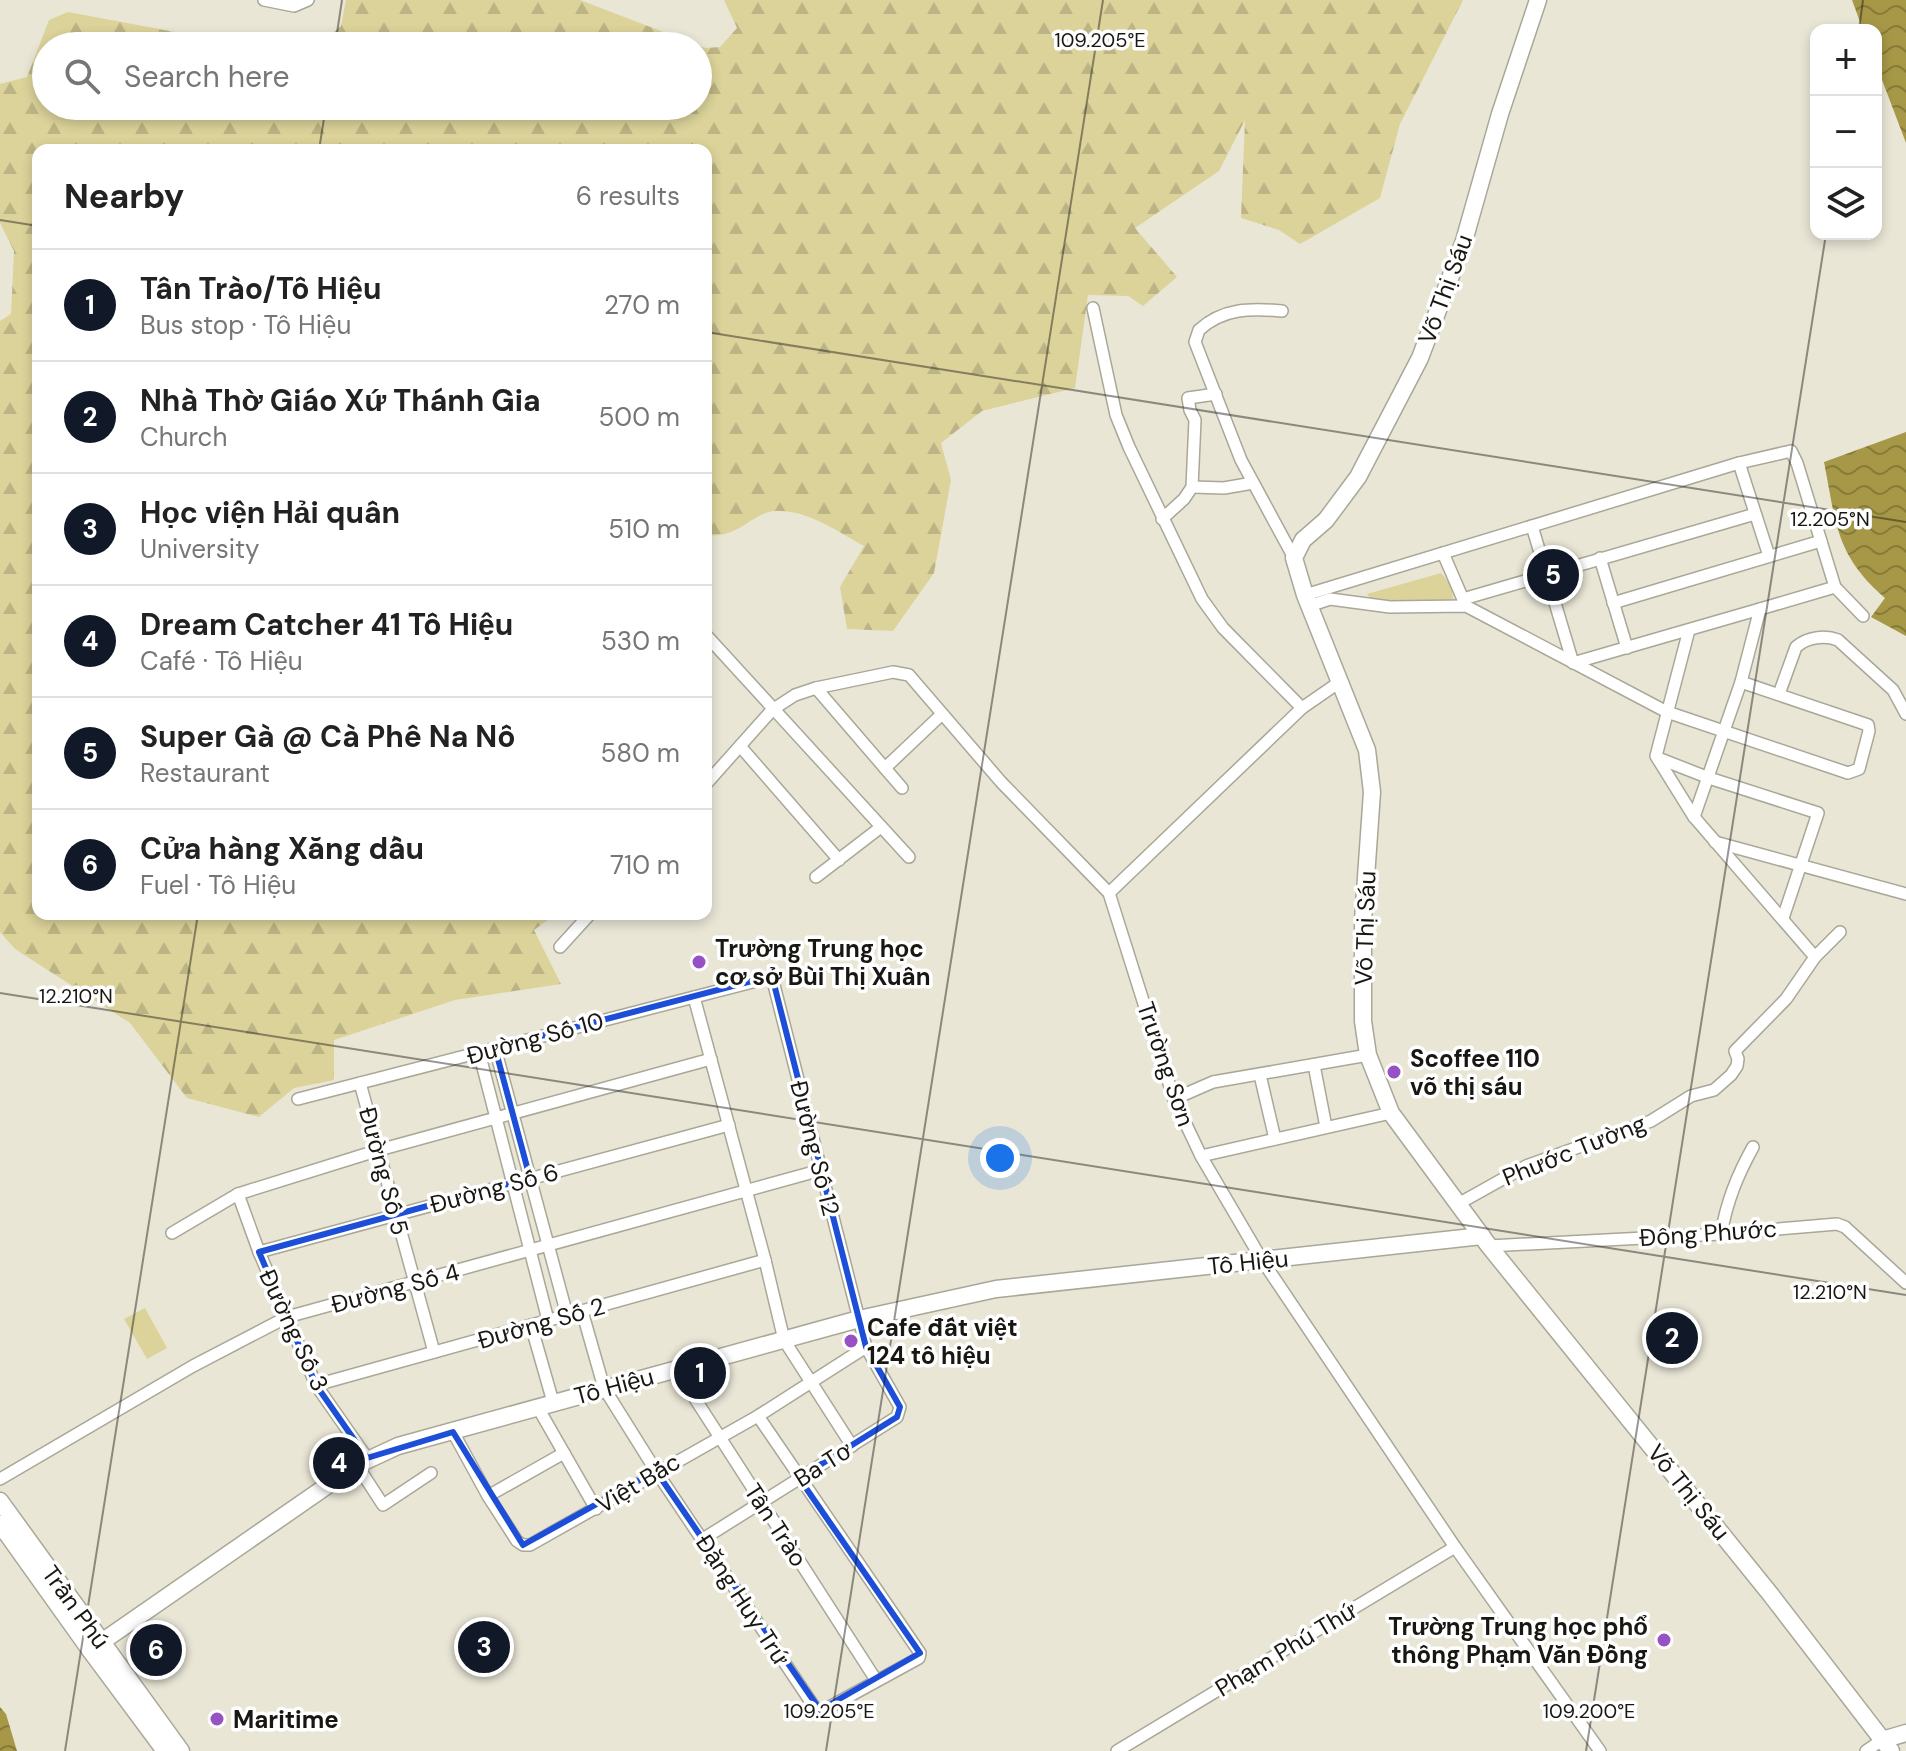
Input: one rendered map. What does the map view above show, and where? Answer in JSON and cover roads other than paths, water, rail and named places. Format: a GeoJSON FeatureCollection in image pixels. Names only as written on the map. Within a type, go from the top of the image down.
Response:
{"type":"FeatureCollection","features":[{"type":"Feature","properties":{"kind":"main road","name":"Võ Thị Sáu"},"geometry":{"type":"LineString","coordinates":[[1538,0],[1500,114],[1464,241],[1420,358],[1358,477],[1326,520],[1303,540],[1294,558],[1307,601],[1367,750],[1370,770],[1372,792],[1362,985],[1368,1055],[1391,1113],[1485,1241],[1752,1572],[1886,1745]]}},
{"type":"Feature","properties":{"kind":"main road","name":"Tô Hiệu"},"geometry":{"type":"LineString","coordinates":[[95,1646],[362,1462],[398,1446],[859,1319],[996,1289],[1262,1260],[1485,1241]]}},
{"type":"Feature","properties":{"kind":"main road","name":"Trần Phú"},"geometry":{"type":"LineString","coordinates":[[0,1501],[165,1751]]}},
{"type":"Feature","properties":{"kind":"main road","name":"Trần Phú"},"geometry":{"type":"LineString","coordinates":[[0,1524],[181,1751]]}},
{"type":"Feature","properties":{"kind":"main road"},"geometry":{"type":"LineString","coordinates":[[1886,1745],[1906,1733]]}},
{"type":"Feature","properties":{"kind":"street"},"geometry":{"type":"LineString","coordinates":[[264,0],[294,6],[308,0]]}},
{"type":"Feature","properties":{"kind":"street"},"geometry":{"type":"LineString","coordinates":[[1093,308],[1116,415],[1162,519],[1211,612],[1302,708]]}},
{"type":"Feature","properties":{"kind":"street"},"geometry":{"type":"LineString","coordinates":[[1282,311],[1238,310],[1205,324],[1195,336],[1198,354],[1241,460],[1294,558]]}},
{"type":"Feature","properties":{"kind":"street"},"geometry":{"type":"LineString","coordinates":[[1162,519],[1192,487],[1195,420],[1188,398],[1216,394]]}},
{"type":"Feature","properties":{"kind":"street"},"geometry":{"type":"LineString","coordinates":[[1307,601],[1443,553],[1785,451],[1795,455],[1835,587],[1863,616]]}},
{"type":"Feature","properties":{"kind":"street"},"geometry":{"type":"LineString","coordinates":[[1739,463],[1769,556]]}},
{"type":"Feature","properties":{"kind":"street"},"geometry":{"type":"LineString","coordinates":[[1192,487],[1224,488],[1253,483]]}},
{"type":"Feature","properties":{"kind":"street"},"geometry":{"type":"LineString","coordinates":[[1307,601],[1330,599],[1390,607],[1464,602],[1547,574],[1755,514]]}},
{"type":"Feature","properties":{"kind":"street"},"geometry":{"type":"LineString","coordinates":[[1532,526],[1573,663]]}},
{"type":"Feature","properties":{"kind":"street"},"geometry":{"type":"LineString","coordinates":[[1613,603],[1821,541]]}},
{"type":"Feature","properties":{"kind":"street"},"geometry":{"type":"LineString","coordinates":[[1443,553],[1464,602],[1573,663],[1667,712],[1848,773],[1856,771],[1869,731],[1868,725],[1741,682]]}},
{"type":"Feature","properties":{"kind":"street"},"geometry":{"type":"LineString","coordinates":[[1600,558],[1627,648]]}},
{"type":"Feature","properties":{"kind":"street"},"geometry":{"type":"LineString","coordinates":[[1573,663],[1835,587]]}},
{"type":"Feature","properties":{"kind":"street"},"geometry":{"type":"LineString","coordinates":[[1694,817],[1741,682],[1760,609]]}},
{"type":"Feature","properties":{"kind":"street"},"geometry":{"type":"LineString","coordinates":[[1689,630],[1656,751],[1657,758],[1694,817],[1815,957],[1840,932]]}},
{"type":"Feature","properties":{"kind":"street"},"geometry":{"type":"LineString","coordinates":[[1779,694],[1796,647],[1801,643],[1830,637],[1838,640],[1893,690],[1906,714]]}},
{"type":"Feature","properties":{"kind":"street"},"geometry":{"type":"LineString","coordinates":[[712,642],[909,857]]}},
{"type":"Feature","properties":{"kind":"street","name":"Trường Sơn"},"geometry":{"type":"LineString","coordinates":[[712,777],[772,710],[795,695],[898,672],[909,675],[1001,782],[1109,893],[1174,1099],[1201,1156],[1262,1260],[1455,1547],[1600,1751]]}},
{"type":"Feature","properties":{"kind":"street"},"geometry":{"type":"LineString","coordinates":[[1109,893],[1302,708],[1341,681]]}},
{"type":"Feature","properties":{"kind":"street"},"geometry":{"type":"LineString","coordinates":[[816,688],[902,788]]}},
{"type":"Feature","properties":{"kind":"street"},"geometry":{"type":"LineString","coordinates":[[885,768],[942,714]]}},
{"type":"Feature","properties":{"kind":"street"},"geometry":{"type":"LineString","coordinates":[[740,746],[839,860]]}},
{"type":"Feature","properties":{"kind":"street"},"geometry":{"type":"LineString","coordinates":[[1657,758],[1709,778],[1816,811],[1818,815],[1783,918]]}},
{"type":"Feature","properties":{"kind":"street"},"geometry":{"type":"LineString","coordinates":[[816,877],[881,827]]}},
{"type":"Feature","properties":{"kind":"street"},"geometry":{"type":"LineString","coordinates":[[1715,842],[1906,894]]}},
{"type":"Feature","properties":{"kind":"street"},"geometry":{"type":"LineString","coordinates":[[560,947],[585,920]]}},
{"type":"Feature","properties":{"kind":"street","name":"Phước Tường"},"geometry":{"type":"LineString","coordinates":[[1458,1204],[1526,1166],[1651,1121],[1691,1096],[1714,1090],[1731,1075],[1738,1059],[1735,1051],[1786,999],[1815,957]]}},
{"type":"Feature","properties":{"kind":"street","name":"Đường Số 10"},"geometry":{"type":"LineString","coordinates":[[298,1099],[772,977]]}},
{"type":"Feature","properties":{"kind":"street","name":"Đường Số 12"},"geometry":{"type":"LineString","coordinates":[[772,977],[866,1347],[900,1407],[900,1413]]}},
{"type":"Feature","properties":{"kind":"street"},"geometry":{"type":"LineString","coordinates":[[694,997],[784,1340],[852,1446]]}},
{"type":"Feature","properties":{"kind":"street"},"geometry":{"type":"LineString","coordinates":[[495,1048],[567,1315]]}},
{"type":"Feature","properties":{"kind":"street"},"geometry":{"type":"LineString","coordinates":[[479,1052],[548,1320]]}},
{"type":"Feature","properties":{"kind":"street"},"geometry":{"type":"LineString","coordinates":[[1174,1099],[1213,1082],[1368,1055]]}},
{"type":"Feature","properties":{"kind":"street"},"geometry":{"type":"LineString","coordinates":[[172,1233],[238,1194],[379,1150],[711,1059]]}},
{"type":"Feature","properties":{"kind":"street"},"geometry":{"type":"LineString","coordinates":[[1314,1065],[1326,1127]]}},
{"type":"Feature","properties":{"kind":"street"},"geometry":{"type":"LineString","coordinates":[[1260,1075],[1275,1139]]}},
{"type":"Feature","properties":{"kind":"street","name":"Đường Số 5"},"geometry":{"type":"LineString","coordinates":[[360,1083],[434,1352]]}},
{"type":"Feature","properties":{"kind":"street"},"geometry":{"type":"LineString","coordinates":[[1201,1156],[1391,1113]]}},
{"type":"Feature","properties":{"kind":"street","name":"Đường Số 6"},"geometry":{"type":"LineString","coordinates":[[259,1252],[729,1125]]}},
{"type":"Feature","properties":{"kind":"street"},"geometry":{"type":"LineString","coordinates":[[1721,1234],[1734,1180],[1753,1147]]}},
{"type":"Feature","properties":{"kind":"street","name":"Đường Số 4"},"geometry":{"type":"LineString","coordinates":[[0,1479],[193,1366],[287,1317],[821,1170]]}},
{"type":"Feature","properties":{"kind":"street","name":"Đường Số 3"},"geometry":{"type":"LineString","coordinates":[[238,1194],[259,1252],[316,1385],[362,1462],[383,1505],[431,1473]]}},
{"type":"Feature","properties":{"kind":"street","name":"Đông Phước"},"geometry":{"type":"LineString","coordinates":[[1485,1241],[1721,1234],[1837,1224],[1845,1227],[1906,1283]]}},
{"type":"Feature","properties":{"kind":"street","name":"Đường Số 2"},"geometry":{"type":"LineString","coordinates":[[316,1385],[765,1260]]}},
{"type":"Feature","properties":{"kind":"street","name":"Đặng Huy Trứ"},"geometry":{"type":"LineString","coordinates":[[582,1311],[604,1388],[815,1708],[824,1710],[919,1658],[920,1650],[758,1416]]}},
{"type":"Feature","properties":{"kind":"street"},"geometry":{"type":"LineString","coordinates":[[531,1325],[545,1404],[564,1453],[596,1509]]}},
{"type":"Feature","properties":{"kind":"street","name":"Việt Bắc"},"geometry":{"type":"LineString","coordinates":[[453,1432],[517,1541],[530,1545],[758,1416],[866,1347]]}},
{"type":"Feature","properties":{"kind":"street","name":"Tân Trào"},"geometry":{"type":"LineString","coordinates":[[676,1369],[876,1680]]}},
{"type":"Feature","properties":{"kind":"street","name":"Ba Tơ"},"geometry":{"type":"LineString","coordinates":[[703,1539],[900,1413]]}},
{"type":"Feature","properties":{"kind":"street"},"geometry":{"type":"LineString","coordinates":[[488,1496],[564,1453]]}},
{"type":"Feature","properties":{"kind":"street","name":"Phạm Phú Thứ"},"geometry":{"type":"LineString","coordinates":[[1117,1751],[1455,1547]]}},
{"type":"Feature","properties":{"kind":"street"},"geometry":{"type":"LineString","coordinates":[[1866,1751],[1886,1745]]}},
{"type":"Feature","properties":{"kind":"water"},"geometry":{"type":"Polygon","coordinates":[[[1852,0],[1906,0],[1906,143],[1882,80],[1882,24],[1861,24],[1852,0]]]}},
{"type":"Feature","properties":{"kind":"water"},"geometry":{"type":"Polygon","coordinates":[[[1906,432],[1906,636],[1871,617],[1885,598],[1856,567],[1847,552],[1835,520],[1824,462],[1906,432]]]}},
{"type":"Feature","properties":{"kind":"water"},"geometry":{"type":"Polygon","coordinates":[[[0,1707],[6,1714],[17,1751],[0,1751],[0,1707]]]}},
{"type":"Feature","properties":{"kind":"place","name":"Super Gà @ Cà Phê Na Nô"},"geometry":{"type":"Point","coordinates":[1553,575]}},
{"type":"Feature","properties":{"kind":"place","name":"Trường Trung học cơ sở Bùi Thị Xuân"},"geometry":{"type":"Point","coordinates":[699,962]}},
{"type":"Feature","properties":{"kind":"place","name":"Scoffee 110 võ thị sáu"},"geometry":{"type":"Point","coordinates":[1394,1072]}},
{"type":"Feature","properties":{"kind":"place","name":"Nhà Thờ Giáo Xứ Thánh Gia"},"geometry":{"type":"Point","coordinates":[1672,1338]}},
{"type":"Feature","properties":{"kind":"place","name":"Cafe đất việt 124 tô hiệu"},"geometry":{"type":"Point","coordinates":[851,1341]}},
{"type":"Feature","properties":{"kind":"place","name":"Tân Trào/Tô Hiệu"},"geometry":{"type":"Point","coordinates":[700,1373]}},
{"type":"Feature","properties":{"kind":"place","name":"Dream Catcher 41 Tô Hiệu"},"geometry":{"type":"Point","coordinates":[339,1463]}},
{"type":"Feature","properties":{"kind":"place","name":"Trường Trung học phổ thông Phạm Văn Đồng"},"geometry":{"type":"Point","coordinates":[1664,1640]}},
{"type":"Feature","properties":{"kind":"place","name":"Học viện Hải quân"},"geometry":{"type":"Point","coordinates":[484,1647]}},
{"type":"Feature","properties":{"kind":"place","name":"Cửa hàng Xăng dầu"},"geometry":{"type":"Point","coordinates":[156,1650]}},
{"type":"Feature","properties":{"kind":"place","name":"Maritime"},"geometry":{"type":"Point","coordinates":[217,1719]}}]}
